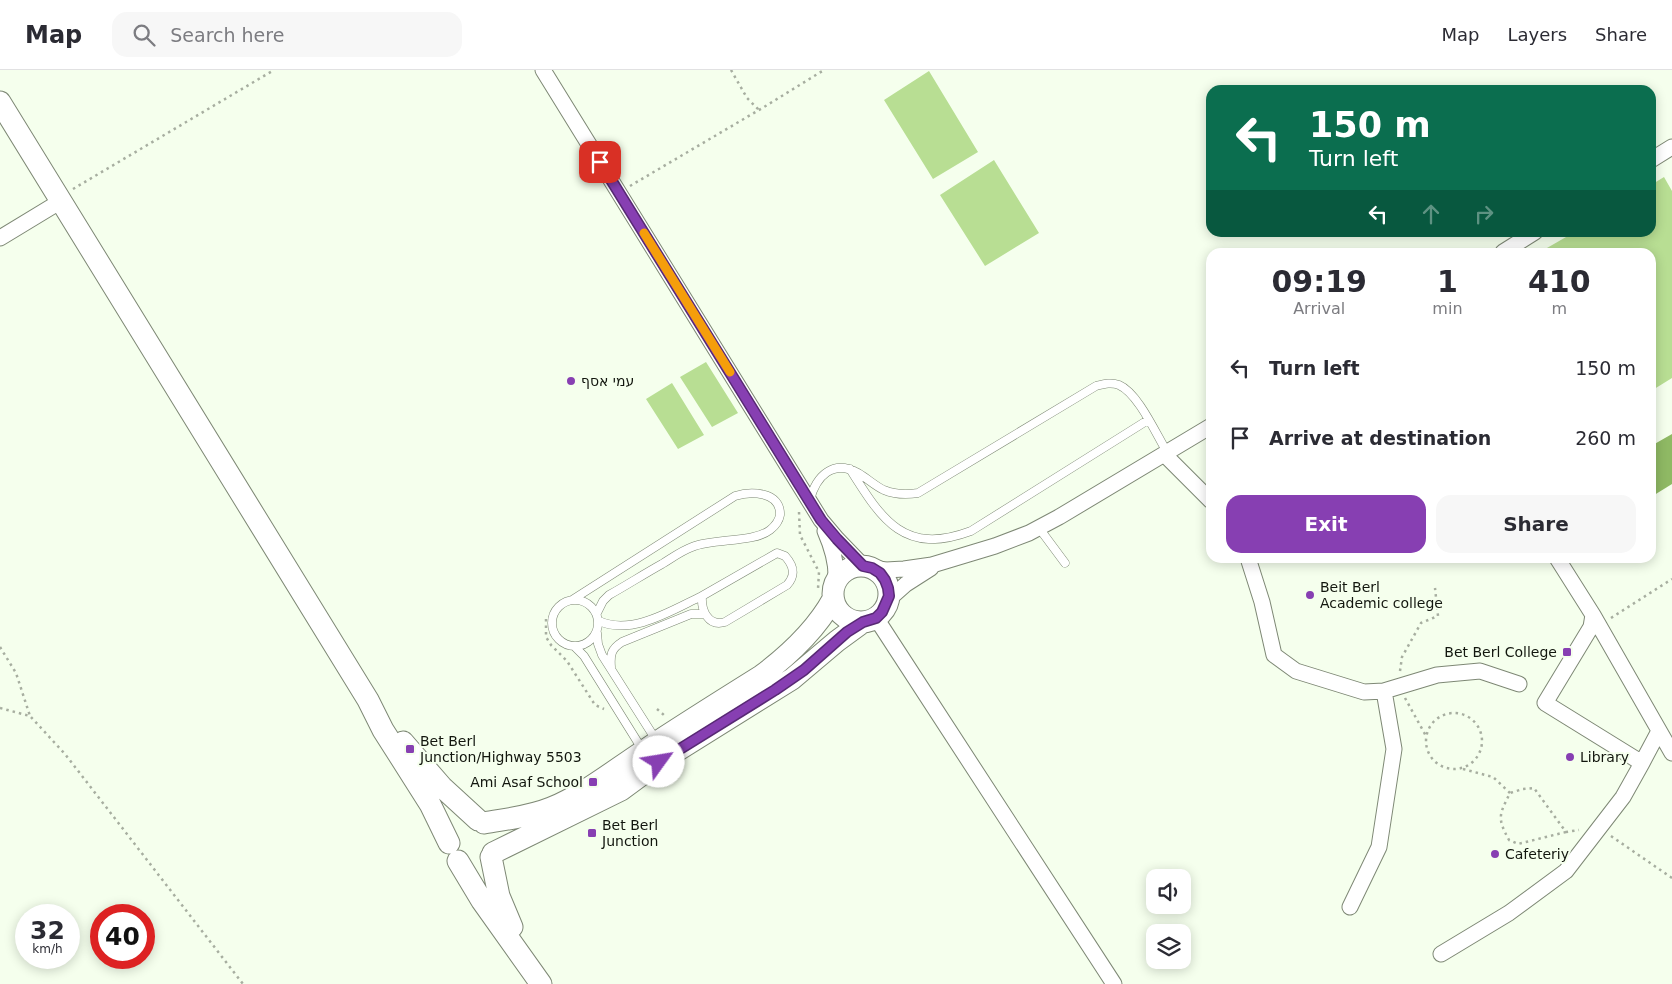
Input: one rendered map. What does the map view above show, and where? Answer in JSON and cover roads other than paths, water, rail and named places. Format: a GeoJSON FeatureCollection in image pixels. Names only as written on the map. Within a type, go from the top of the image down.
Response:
{"type":"FeatureCollection","features":[{"type":"Feature","properties":{"kind":"main road"},"geometry":{"type":"LineString","coordinates":[[0,102],[368,700],[383,730],[430,804],[454,852],[482,901],[541,984]]}},
{"type":"Feature","properties":{"kind":"main road"},"geometry":{"type":"LineString","coordinates":[[368,700],[431,774],[481,822],[487,825],[494,833],[496,843],[492,855],[487,861],[478,866],[467,865],[454,852],[452,832],[458,824],[468,820],[481,822],[524,816],[550,808],[625,765],[655,752],[792,679],[847,632],[882,612],[888,600],[888,588],[885,580],[880,573],[868,567],[854,566],[846,570],[829,591],[815,626],[776,665],[655,752],[620,790],[492,855]]}},
{"type":"Feature","properties":{"kind":"main road"},"geometry":{"type":"LineString","coordinates":[[829,591],[841,614],[849,619],[869,620]]}},
{"type":"Feature","properties":{"kind":"main road"},"geometry":{"type":"LineString","coordinates":[[492,855],[498,896],[515,934],[520,953]]}},
{"type":"Feature","properties":{"kind":"street"},"geometry":{"type":"LineString","coordinates":[[543,70],[805,505],[837,539],[868,567],[886,570],[904,569],[938,563],[995,546],[1040,528],[1206,429]]}},
{"type":"Feature","properties":{"kind":"street"},"geometry":{"type":"LineString","coordinates":[[1656,157],[1672,147]]}},
{"type":"Feature","properties":{"kind":"street"},"geometry":{"type":"LineString","coordinates":[[0,238],[60,200]]}},
{"type":"Feature","properties":{"kind":"street"},"geometry":{"type":"LineString","coordinates":[[1509,248],[1527,237]]}},
{"type":"Feature","properties":{"kind":"street"},"geometry":{"type":"LineString","coordinates":[[1165,453],[1206,496]]}},
{"type":"Feature","properties":{"kind":"street"},"geometry":{"type":"LineString","coordinates":[[821,520],[835,556],[837,568],[829,591]]}},
{"type":"Feature","properties":{"kind":"street"},"geometry":{"type":"LineString","coordinates":[[888,600],[906,584],[938,563]]}},
{"type":"Feature","properties":{"kind":"street"},"geometry":{"type":"LineString","coordinates":[[1250,563],[1262,602],[1274,655],[1296,671],[1364,692],[1384,691],[1437,675],[1480,671],[1519,684]]}},
{"type":"Feature","properties":{"kind":"street"},"geometry":{"type":"LineString","coordinates":[[1560,563],[1596,620],[1672,753]]}},
{"type":"Feature","properties":{"kind":"street"},"geometry":{"type":"LineString","coordinates":[[869,620],[1114,984]]}},
{"type":"Feature","properties":{"kind":"street"},"geometry":{"type":"LineString","coordinates":[[1596,620],[1545,703],[1642,763]]}},
{"type":"Feature","properties":{"kind":"street"},"geometry":{"type":"LineString","coordinates":[[1350,907],[1379,847],[1394,749],[1384,691]]}},
{"type":"Feature","properties":{"kind":"street"},"geometry":{"type":"LineString","coordinates":[[1441,954],[1509,913],[1566,871],[1623,797],[1658,731]]}},
{"type":"Feature","properties":{"kind":"lane"},"geometry":{"type":"LineString","coordinates":[[805,505],[815,485],[824,473],[834,468],[850,469],[895,494],[907,495],[918,493],[1096,386],[1109,383],[1120,385],[1130,392],[1148,420],[1165,453]]}},
{"type":"Feature","properties":{"kind":"lane"},"geometry":{"type":"LineString","coordinates":[[850,469],[872,505],[900,532],[916,537],[948,538],[971,531],[1148,420]]}},
{"type":"Feature","properties":{"kind":"lane"},"geometry":{"type":"LineString","coordinates":[[744,493],[756,493],[772,498],[777,503],[780,517],[766,534],[693,546],[603,601],[598,617],[597,634],[600,650],[655,752],[584,656],[575,647],[561,642],[553,630],[552,623],[556,609],[735,496],[744,493]]}},
{"type":"Feature","properties":{"kind":"lane"},"geometry":{"type":"LineString","coordinates":[[1040,528],[1065,563]]}},
{"type":"Feature","properties":{"kind":"lane"},"geometry":{"type":"LineString","coordinates":[[572,600],[582,600],[588,603],[598,617],[615,626],[632,624],[660,615],[702,596],[777,554],[785,556],[793,568],[792,579],[787,585],[719,624],[712,622],[705,614],[702,609],[702,596]]}},
{"type":"Feature","properties":{"kind":"lane"},"geometry":{"type":"LineString","coordinates":[[611,669],[610,654],[622,642],[691,614],[705,614]]}},
{"type":"Feature","properties":{"kind":"lane"},"geometry":{"type":"LineString","coordinates":[[575,647],[588,643],[597,634]]}},
{"type":"Feature","properties":{"kind":"place","name":"עמי אסף"},"geometry":{"type":"Point","coordinates":[571,381]}},
{"type":"Feature","properties":{"kind":"place","name":"Beit Berl Academic college"},"geometry":{"type":"Point","coordinates":[1310,595]}},
{"type":"Feature","properties":{"kind":"place","name":"Bet Berl College"},"geometry":{"type":"Point","coordinates":[1567,652]}},
{"type":"Feature","properties":{"kind":"place","name":"Bet Berl Junction/Highway 5503"},"geometry":{"type":"Point","coordinates":[410,749]}},
{"type":"Feature","properties":{"kind":"place","name":"Library"},"geometry":{"type":"Point","coordinates":[1570,757]}},
{"type":"Feature","properties":{"kind":"place","name":"Ami Asaf School"},"geometry":{"type":"Point","coordinates":[593,782]}},
{"type":"Feature","properties":{"kind":"place","name":"Bet Berl Junction"},"geometry":{"type":"Point","coordinates":[592,833]}},
{"type":"Feature","properties":{"kind":"place","name":"Cafeteriy"},"geometry":{"type":"Point","coordinates":[1495,854]}}]}
